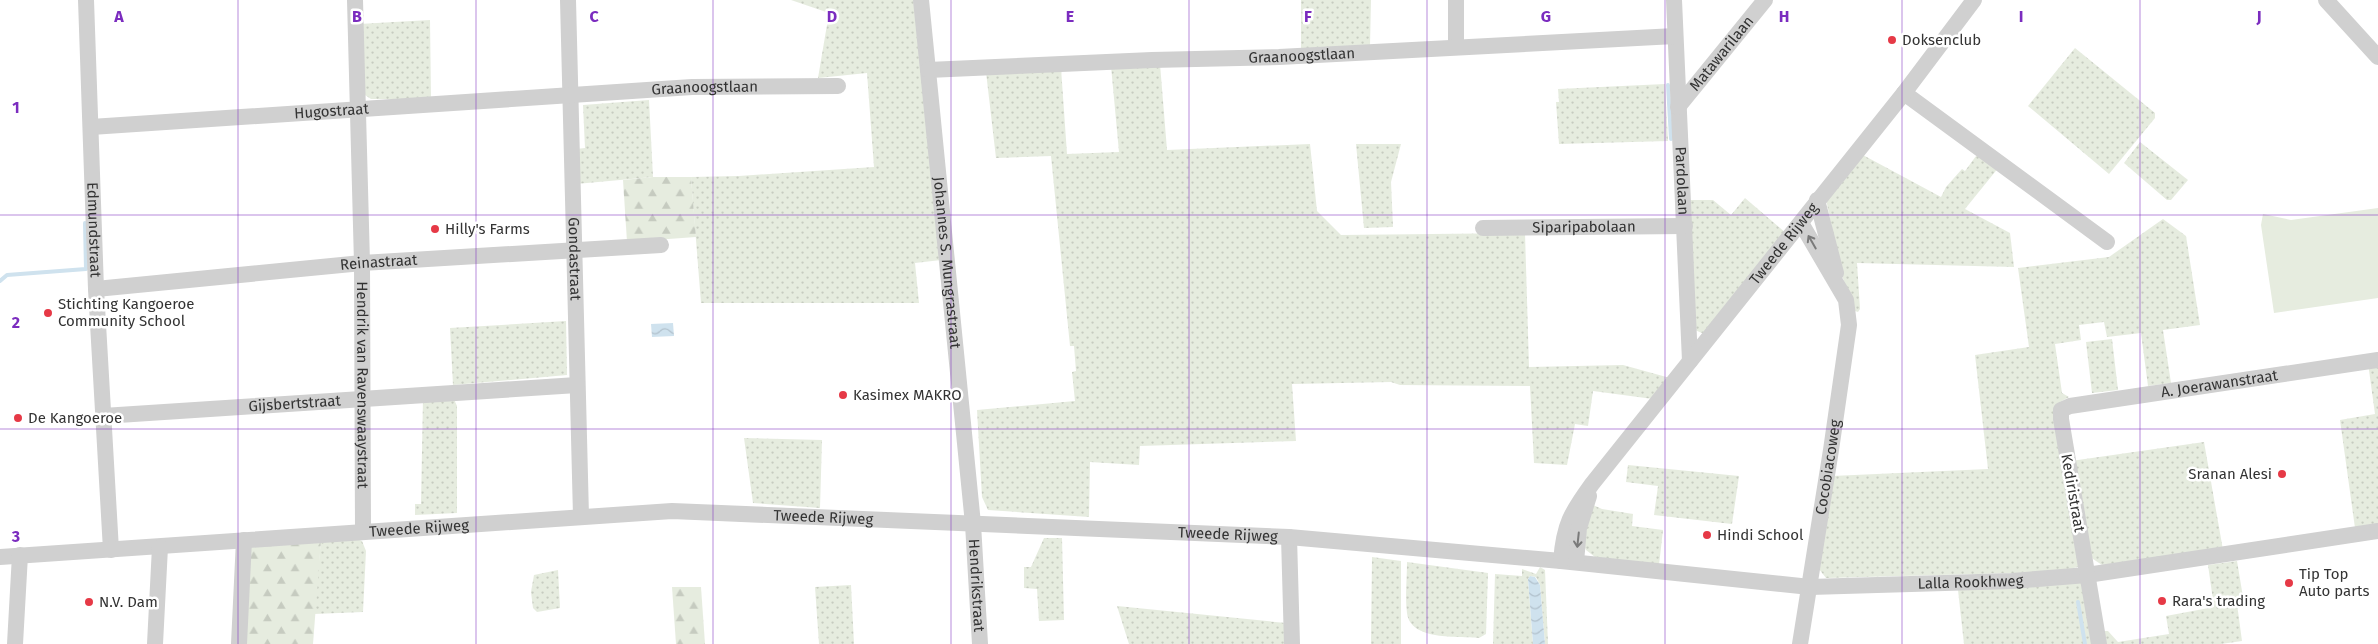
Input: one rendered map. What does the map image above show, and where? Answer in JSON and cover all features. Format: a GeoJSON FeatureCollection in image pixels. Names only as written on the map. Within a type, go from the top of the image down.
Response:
{"type":"FeatureCollection","features":[{"type":"Feature","properties":{"kind":"street","name":"Edmundstraat"},"geometry":{"type":"LineString","coordinates":[[86,0],[96,288],[111,550]]}},
{"type":"Feature","properties":{"kind":"street","name":"Hendrik van Ravenswaaystraat"},"geometry":{"type":"LineString","coordinates":[[355,0],[364,399],[362,531]]}},
{"type":"Feature","properties":{"kind":"street","name":"Gondastraat"},"geometry":{"type":"LineString","coordinates":[[568,0],[572,94],[573,252],[581,516]]}},
{"type":"Feature","properties":{"kind":"street","name":"Johannes S. Mungrastraat"},"geometry":{"type":"LineString","coordinates":[[921,0],[973,524]]}},
{"type":"Feature","properties":{"kind":"street"},"geometry":{"type":"LineString","coordinates":[[1456,0],[1456,47]]}},
{"type":"Feature","properties":{"kind":"street","name":"Pardolaan"},"geometry":{"type":"LineString","coordinates":[[1674,0],[1690,361]]}},
{"type":"Feature","properties":{"kind":"street","name":"Matawarilaan"},"geometry":{"type":"LineString","coordinates":[[1678,107],[1764,0]]}},
{"type":"Feature","properties":{"kind":"street","name":"Tweede Rijweg"},"geometry":{"type":"LineString","coordinates":[[0,557],[672,511],[1289,537],[1569,561],[1563,543],[1570,515],[1592,484],[1904,93],[1974,0]]}},
{"type":"Feature","properties":{"kind":"street"},"geometry":{"type":"LineString","coordinates":[[2326,0],[2378,57]]}},
{"type":"Feature","properties":{"kind":"street","name":"Graanoogstlaan"},"geometry":{"type":"LineString","coordinates":[[928,70],[1152,60],[1279,57],[1675,36]]}},
{"type":"Feature","properties":{"kind":"street","name":"Graanoogstlaan"},"geometry":{"type":"LineString","coordinates":[[572,94],[692,87],[838,86]]}},
{"type":"Feature","properties":{"kind":"street"},"geometry":{"type":"LineString","coordinates":[[1904,93],[2108,242]]}},
{"type":"Feature","properties":{"kind":"street","name":"Hugostraat"},"geometry":{"type":"LineString","coordinates":[[91,127],[572,94]]}},
{"type":"Feature","properties":{"kind":"street","name":"Cocobiacoweg"},"geometry":{"type":"LineString","coordinates":[[1800,644],[1848,343],[1848,311],[1841,292],[1818,200]]}},
{"type":"Feature","properties":{"kind":"street","name":"Cocobiacoweg"},"geometry":{"type":"LineString","coordinates":[[1801,223],[1841,292]]}},
{"type":"Feature","properties":{"kind":"street","name":"Siparipabolaan"},"geometry":{"type":"LineString","coordinates":[[1483,228],[1685,226]]}},
{"type":"Feature","properties":{"kind":"street","name":"Reinastraat"},"geometry":{"type":"LineString","coordinates":[[96,288],[362,263],[573,252],[661,245]]}},
{"type":"Feature","properties":{"kind":"street","name":"A. Joerawanstraat"},"geometry":{"type":"LineString","coordinates":[[2061,410],[2070,406],[2378,360]]}},
{"type":"Feature","properties":{"kind":"street","name":"Gijsbertstraat"},"geometry":{"type":"LineString","coordinates":[[103,416],[577,385]]}},
{"type":"Feature","properties":{"kind":"street","name":"Kediristraat"},"geometry":{"type":"LineString","coordinates":[[2061,410],[2060,419],[2099,644]]}},
{"type":"Feature","properties":{"kind":"street","name":"Hendrikstraat"},"geometry":{"type":"LineString","coordinates":[[973,524],[980,644]]}},
{"type":"Feature","properties":{"kind":"street","name":"Lalla Rookhweg"},"geometry":{"type":"LineString","coordinates":[[1569,561],[1810,587],[2012,581],[2087,575],[2378,531]]}},
{"type":"Feature","properties":{"kind":"street"},"geometry":{"type":"LineString","coordinates":[[1289,537],[1292,644]]}},
{"type":"Feature","properties":{"kind":"street"},"geometry":{"type":"LineString","coordinates":[[239,644],[244,540]]}},
{"type":"Feature","properties":{"kind":"street"},"geometry":{"type":"LineString","coordinates":[[156,644],[160,547]]}},
{"type":"Feature","properties":{"kind":"street"},"geometry":{"type":"LineString","coordinates":[[14,644],[20,555]]}},
{"type":"Feature","properties":{"kind":"green space"},"geometry":{"type":"Polygon","coordinates":[[[791,0],[916,0],[941,260],[915,263],[919,303],[701,303],[691,177],[739,176],[874,167],[867,73],[818,78],[829,13],[791,0]]]}},
{"type":"Feature","properties":{"kind":"green space"},"geometry":{"type":"Polygon","coordinates":[[[1301,0],[1371,0],[1370,46],[1301,50],[1301,0]]]}},
{"type":"Feature","properties":{"kind":"green space"},"geometry":{"type":"Polygon","coordinates":[[[430,20],[431,99],[371,99],[362,93],[359,24],[430,20]]]}},
{"type":"Feature","properties":{"kind":"green space"},"geometry":{"type":"Polygon","coordinates":[[[2075,48],[2155,113],[2155,118],[2109,174],[2028,106],[2075,48]]]}},
{"type":"Feature","properties":{"kind":"green space"},"geometry":{"type":"Polygon","coordinates":[[[1160,64],[1167,150],[1310,144],[1317,211],[1341,235],[1525,233],[1529,367],[1623,365],[1670,378],[1653,399],[1593,391],[1588,426],[1575,424],[1567,465],[1534,463],[1530,386],[1400,385],[1391,382],[1292,384],[1296,441],[1140,446],[1139,465],[1090,462],[1089,517],[988,510],[982,497],[977,410],[1075,401],[1072,372],[1076,371],[1074,346],[1070,346],[1051,156],[996,158],[986,72],[1061,68],[1067,154],[1119,152],[1111,66],[1160,64]]]}},
{"type":"Feature","properties":{"kind":"green space"},"geometry":{"type":"Polygon","coordinates":[[[1665,84],[1668,141],[1559,144],[1556,102],[1559,102],[1558,89],[1665,84]]]}},
{"type":"Feature","properties":{"kind":"green space"},"geometry":{"type":"Polygon","coordinates":[[[649,100],[653,177],[576,184],[576,149],[585,148],[583,105],[649,100]]]}},
{"type":"Feature","properties":{"kind":"green space"},"geometry":{"type":"Polygon","coordinates":[[[2140,142],[2188,180],[2171,200],[2167,200],[2124,163],[2140,142]]]}},
{"type":"Feature","properties":{"kind":"green space"},"geometry":{"type":"Polygon","coordinates":[[[1356,144],[1401,144],[1391,182],[1393,227],[1364,228],[1356,144]]]}},
{"type":"Feature","properties":{"kind":"green space"},"geometry":{"type":"Polygon","coordinates":[[[1979,152],[1999,167],[1965,209],[2010,233],[2014,267],[1857,263],[1860,309],[1858,312],[1855,311],[1841,273],[1826,199],[1861,154],[1941,197],[1946,187],[1962,169],[1965,171],[1979,152]]]}},
{"type":"Feature","properties":{"kind":"green space"},"geometry":{"type":"Polygon","coordinates":[[[653,177],[691,177],[696,237],[627,242],[623,180],[653,177]]]}},
{"type":"Feature","properties":{"kind":"green space"},"geometry":{"type":"Polygon","coordinates":[[[1745,198],[1787,234],[1704,334],[1695,330],[1689,200],[1713,200],[1731,215],[1745,198]]]}},
{"type":"Feature","properties":{"kind":"green space"},"geometry":{"type":"Polygon","coordinates":[[[2378,208],[2378,298],[2274,313],[2261,225],[2263,214],[2291,220],[2378,208]]]}},
{"type":"Feature","properties":{"kind":"green space"},"geometry":{"type":"Polygon","coordinates":[[[2163,219],[2186,236],[2200,325],[2163,330],[2171,383],[2148,386],[2141,333],[2107,337],[2104,322],[2079,325],[2081,340],[2055,344],[2062,393],[2069,397],[2060,402],[2080,562],[2078,567],[2057,572],[1826,578],[1819,569],[1832,476],[1988,469],[1975,355],[2029,347],[2018,268],[2109,257],[2163,219]]]}},
{"type":"Feature","properties":{"kind":"green space"},"geometry":{"type":"Polygon","coordinates":[[[566,321],[567,375],[453,385],[450,328],[566,321]]]}},
{"type":"Feature","properties":{"kind":"green space"},"geometry":{"type":"Polygon","coordinates":[[[2112,339],[2118,390],[2092,393],[2086,342],[2112,339]]]}},
{"type":"Feature","properties":{"kind":"green space"},"geometry":{"type":"Polygon","coordinates":[[[2378,362],[2378,525],[2355,528],[2340,420],[2375,414],[2368,363],[2378,362]]]}},
{"type":"Feature","properties":{"kind":"green space"},"geometry":{"type":"Polygon","coordinates":[[[453,397],[457,406],[457,513],[415,515],[415,504],[421,504],[423,398],[453,397]]]}},
{"type":"Feature","properties":{"kind":"green space"},"geometry":{"type":"Polygon","coordinates":[[[744,438],[822,440],[820,508],[753,503],[744,438]]]}},
{"type":"Feature","properties":{"kind":"green space"},"geometry":{"type":"Polygon","coordinates":[[[2204,442],[2223,550],[2102,565],[2093,559],[2089,552],[2071,461],[2204,442]]]}},
{"type":"Feature","properties":{"kind":"green space"},"geometry":{"type":"Polygon","coordinates":[[[1628,465],[1739,476],[1732,524],[1654,515],[1658,486],[1626,482],[1628,465]]]}},
{"type":"Feature","properties":{"kind":"green space"},"geometry":{"type":"Polygon","coordinates":[[[1593,505],[1602,509],[1633,514],[1632,526],[1663,530],[1659,565],[1595,557],[1586,550],[1583,543],[1593,505]]]}},
{"type":"Feature","properties":{"kind":"green space"},"geometry":{"type":"Polygon","coordinates":[[[1044,538],[1062,538],[1064,620],[1039,621],[1037,589],[1024,588],[1024,567],[1031,567],[1044,538]]]}},
{"type":"Feature","properties":{"kind":"green space"},"geometry":{"type":"Polygon","coordinates":[[[357,539],[362,541],[366,551],[363,612],[314,614],[321,540],[357,539]]]}},
{"type":"Feature","properties":{"kind":"green space"},"geometry":{"type":"Polygon","coordinates":[[[321,540],[313,644],[241,644],[247,547],[321,540]]]}},
{"type":"Feature","properties":{"kind":"green space"},"geometry":{"type":"Polygon","coordinates":[[[1372,557],[1401,561],[1401,644],[1371,644],[1372,557]]]}},
{"type":"Feature","properties":{"kind":"green space"},"geometry":{"type":"Polygon","coordinates":[[[2237,561],[2244,603],[2237,604],[2242,641],[2221,644],[2102,644],[2104,631],[2108,631],[2118,642],[2169,634],[2166,616],[2214,607],[2208,565],[2237,561]]]}},
{"type":"Feature","properties":{"kind":"green space"},"geometry":{"type":"Polygon","coordinates":[[[1407,562],[1488,573],[1486,634],[1479,638],[1448,637],[1426,633],[1410,622],[1407,613],[1406,594],[1407,562]]]}},
{"type":"Feature","properties":{"kind":"green space"},"geometry":{"type":"Polygon","coordinates":[[[1540,567],[1545,570],[1548,644],[1545,644],[1540,585],[1536,577],[1530,576],[1528,579],[1533,644],[1493,644],[1495,574],[1522,576],[1522,569],[1536,574],[1540,567]]]}},
{"type":"Feature","properties":{"kind":"green space"},"geometry":{"type":"Polygon","coordinates":[[[558,570],[560,608],[537,612],[533,608],[531,592],[534,575],[558,570]]]}},
{"type":"Feature","properties":{"kind":"green space"},"geometry":{"type":"Polygon","coordinates":[[[2084,582],[2096,644],[1964,644],[1958,590],[2084,582]]]}},
{"type":"Feature","properties":{"kind":"green space"},"geometry":{"type":"Polygon","coordinates":[[[851,585],[854,644],[819,644],[815,587],[851,585]]]}},
{"type":"Feature","properties":{"kind":"green space"},"geometry":{"type":"Polygon","coordinates":[[[672,587],[701,587],[705,644],[676,644],[672,587]]]}},
{"type":"Feature","properties":{"kind":"green space"},"geometry":{"type":"Polygon","coordinates":[[[1117,606],[1286,623],[1288,644],[1129,644],[1117,606]]]}},
{"type":"Feature","properties":{"kind":"water"},"geometry":{"type":"Polygon","coordinates":[[[673,323],[674,336],[652,337],[651,324],[673,323]]]}},
{"type":"Feature","properties":{"kind":"water"},"geometry":{"type":"Polygon","coordinates":[[[1530,576],[1535,577],[1540,585],[1545,644],[1533,644],[1528,579],[1530,576]]]}},
{"type":"Feature","properties":{"kind":"waterway"},"geometry":{"type":"LineString","coordinates":[[1668,85],[1671,139]]}},
{"type":"Feature","properties":{"kind":"waterway"},"geometry":{"type":"LineString","coordinates":[[0,281],[7,275],[86,269],[85,223]]}},
{"type":"Feature","properties":{"kind":"waterway"},"geometry":{"type":"LineString","coordinates":[[2078,602],[2085,644]]}},
{"type":"Feature","properties":{"kind":"place","name":"Doksenclub"},"geometry":{"type":"Point","coordinates":[1892,40]}},
{"type":"Feature","properties":{"kind":"place","name":"Hilly's Farms"},"geometry":{"type":"Point","coordinates":[435,229]}},
{"type":"Feature","properties":{"kind":"place","name":"Stichting Kangoeroe Community School"},"geometry":{"type":"Point","coordinates":[48,313]}},
{"type":"Feature","properties":{"kind":"place","name":"Kasimex MAKRO"},"geometry":{"type":"Point","coordinates":[843,395]}},
{"type":"Feature","properties":{"kind":"place","name":"De Kangoeroe"},"geometry":{"type":"Point","coordinates":[18,418]}},
{"type":"Feature","properties":{"kind":"place","name":"Sranan Alesi"},"geometry":{"type":"Point","coordinates":[2282,474]}},
{"type":"Feature","properties":{"kind":"place","name":"Hindi School"},"geometry":{"type":"Point","coordinates":[1707,535]}},
{"type":"Feature","properties":{"kind":"place","name":"Tip Top Auto parts"},"geometry":{"type":"Point","coordinates":[2289,583]}},
{"type":"Feature","properties":{"kind":"place","name":"Rara's trading"},"geometry":{"type":"Point","coordinates":[2162,601]}},
{"type":"Feature","properties":{"kind":"place","name":"N.V. Dam"},"geometry":{"type":"Point","coordinates":[89,602]}}]}
